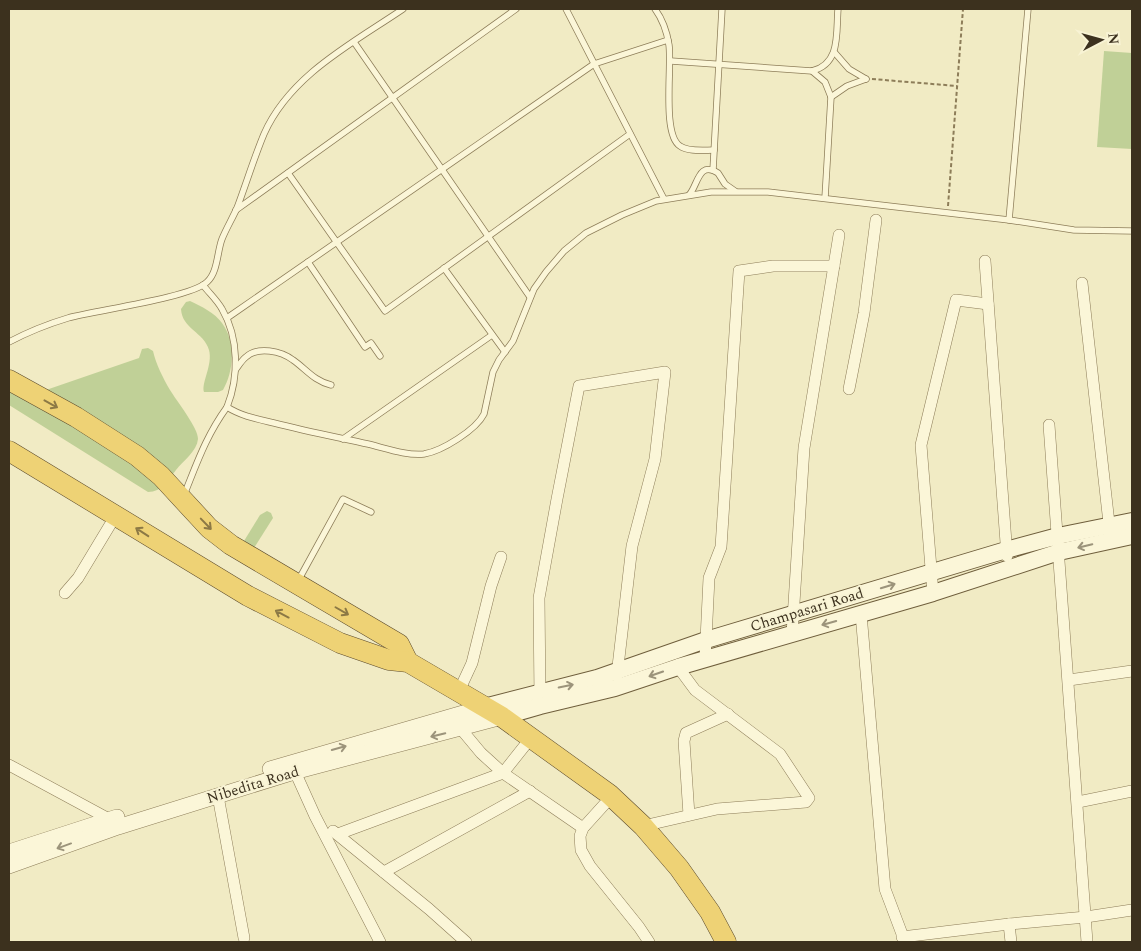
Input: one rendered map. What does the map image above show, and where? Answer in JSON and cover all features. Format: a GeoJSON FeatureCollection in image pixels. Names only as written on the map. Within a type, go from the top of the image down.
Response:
{"type":"FeatureCollection","features":[{"type":"Feature","properties":{"kind":"highway"},"geometry":{"type":"LineString","coordinates":[[9,380],[76,417],[137,456],[161,476],[209,528],[231,545],[399,644],[408,662]]}},
{"type":"Feature","properties":{"kind":"highway"},"geometry":{"type":"LineString","coordinates":[[9,451],[239,591],[300,624],[340,644],[389,660],[408,662],[502,717],[612,797],[642,826],[684,875],[710,912],[726,942]]}},
{"type":"Feature","properties":{"kind":"main road","name":"Champasari Road"},"geometry":{"type":"LineString","coordinates":[[502,717],[572,685],[706,640],[1006,550],[1058,544],[1110,532],[1132,520]]}},
{"type":"Feature","properties":{"kind":"main road","name":"Champasari Road"},"geometry":{"type":"LineString","coordinates":[[1110,532],[1132,536]]}},
{"type":"Feature","properties":{"kind":"main road","name":"Champasari Road"},"geometry":{"type":"LineString","coordinates":[[484,707],[615,688],[678,666],[933,593],[1008,569],[1058,544]]}},
{"type":"Feature","properties":{"kind":"street"},"geometry":{"type":"LineString","coordinates":[[849,389],[864,313],[876,220]]}},
{"type":"Feature","properties":{"kind":"street"},"geometry":{"type":"LineString","coordinates":[[792,634],[804,448],[839,235]]}},
{"type":"Feature","properties":{"kind":"street"},"geometry":{"type":"LineString","coordinates":[[985,261],[1008,569]]}},
{"type":"Feature","properties":{"kind":"street"},"geometry":{"type":"LineString","coordinates":[[704,660],[709,578],[721,547],[739,271],[773,266],[834,266]]}},
{"type":"Feature","properties":{"kind":"street"},"geometry":{"type":"LineString","coordinates":[[1082,282],[1110,532]]}},
{"type":"Feature","properties":{"kind":"street"},"geometry":{"type":"LineString","coordinates":[[933,593],[922,445],[956,300],[988,304]]}},
{"type":"Feature","properties":{"kind":"street"},"geometry":{"type":"LineString","coordinates":[[540,699],[539,598],[556,499],[579,386],[666,372],[655,459],[632,546],[615,688]]}},
{"type":"Feature","properties":{"kind":"street"},"geometry":{"type":"LineString","coordinates":[[1049,424],[1088,942]]}},
{"type":"Feature","properties":{"kind":"street"},"geometry":{"type":"LineString","coordinates":[[65,593],[78,578],[116,515]]}},
{"type":"Feature","properties":{"kind":"street"},"geometry":{"type":"LineString","coordinates":[[459,691],[472,663],[490,586],[501,557]]}},
{"type":"Feature","properties":{"kind":"street"},"geometry":{"type":"LineString","coordinates":[[861,614],[885,889],[903,939],[1009,924],[1086,917],[1132,910]]}},
{"type":"Feature","properties":{"kind":"street"},"geometry":{"type":"LineString","coordinates":[[642,826],[723,808],[806,802],[809,798],[780,754],[693,688],[678,666]]}},
{"type":"Feature","properties":{"kind":"street"},"geometry":{"type":"LineString","coordinates":[[1068,680],[1132,671]]}},
{"type":"Feature","properties":{"kind":"street","name":"Nibedita Road"},"geometry":{"type":"LineString","coordinates":[[9,852],[109,819],[292,767],[484,707]]}},
{"type":"Feature","properties":{"kind":"street"},"geometry":{"type":"LineString","coordinates":[[689,815],[684,742],[686,733],[728,714]]}},
{"type":"Feature","properties":{"kind":"street","name":"Nibedita Road"},"geometry":{"type":"LineString","coordinates":[[9,866],[118,827],[218,796],[292,767],[461,729],[502,717]]}},
{"type":"Feature","properties":{"kind":"street"},"geometry":{"type":"LineString","coordinates":[[461,729],[481,753],[503,773],[583,828]]}},
{"type":"Feature","properties":{"kind":"street"},"geometry":{"type":"LineString","coordinates":[[338,834],[503,773],[530,739]]}},
{"type":"Feature","properties":{"kind":"street"},"geometry":{"type":"LineString","coordinates":[[9,765],[109,819]]}},
{"type":"Feature","properties":{"kind":"street"},"geometry":{"type":"LineString","coordinates":[[292,767],[380,942]]}},
{"type":"Feature","properties":{"kind":"street"},"geometry":{"type":"LineString","coordinates":[[384,872],[530,791]]}},
{"type":"Feature","properties":{"kind":"street"},"geometry":{"type":"LineString","coordinates":[[1078,802],[1132,791]]}},
{"type":"Feature","properties":{"kind":"street"},"geometry":{"type":"LineString","coordinates":[[218,796],[244,938]]}},
{"type":"Feature","properties":{"kind":"street"},"geometry":{"type":"LineString","coordinates":[[612,797],[583,828],[580,843],[584,856],[649,942]]}},
{"type":"Feature","properties":{"kind":"street"},"geometry":{"type":"LineString","coordinates":[[315,816],[429,909],[466,942]]}},
{"type":"Feature","properties":{"kind":"street"},"geometry":{"type":"LineString","coordinates":[[1009,924],[1011,942]]}},
{"type":"Feature","properties":{"kind":"lane"},"geometry":{"type":"LineString","coordinates":[[9,342],[41,327],[69,318],[183,292],[206,283],[213,273],[222,240],[236,210],[264,134],[280,107],[318,67],[403,9]]}},
{"type":"Feature","properties":{"kind":"lane"},"geometry":{"type":"LineString","coordinates":[[236,210],[516,9]]}},
{"type":"Feature","properties":{"kind":"lane"},"geometry":{"type":"LineString","coordinates":[[566,9],[664,199]]}},
{"type":"Feature","properties":{"kind":"lane"},"geometry":{"type":"LineString","coordinates":[[655,9],[664,26],[668,40],[670,61],[669,127],[674,140],[678,146],[685,149],[714,150]]}},
{"type":"Feature","properties":{"kind":"lane"},"geometry":{"type":"LineString","coordinates":[[713,170],[722,9]]}},
{"type":"Feature","properties":{"kind":"lane"},"geometry":{"type":"LineString","coordinates":[[670,61],[812,71],[825,66],[835,53],[838,9]]}},
{"type":"Feature","properties":{"kind":"lane"},"geometry":{"type":"LineString","coordinates":[[1009,220],[1028,9]]}},
{"type":"Feature","properties":{"kind":"lane"},"geometry":{"type":"LineString","coordinates":[[227,318],[594,64],[668,40]]}},
{"type":"Feature","properties":{"kind":"lane"},"geometry":{"type":"LineString","coordinates":[[354,42],[530,297]]}},
{"type":"Feature","properties":{"kind":"lane"},"geometry":{"type":"LineString","coordinates":[[835,53],[849,69],[866,79]]}},
{"type":"Feature","properties":{"kind":"lane"},"geometry":{"type":"LineString","coordinates":[[812,71],[825,82],[832,97],[824,198]]}},
{"type":"Feature","properties":{"kind":"lane"},"geometry":{"type":"LineString","coordinates":[[832,97],[847,86],[866,79]]}},
{"type":"Feature","properties":{"kind":"lane"},"geometry":{"type":"LineString","coordinates":[[288,173],[385,311],[630,134]]}},
{"type":"Feature","properties":{"kind":"lane"},"geometry":{"type":"LineString","coordinates":[[689,195],[693,191],[698,177],[702,173],[713,170],[718,173],[724,184],[734,191]]}},
{"type":"Feature","properties":{"kind":"lane"},"geometry":{"type":"LineString","coordinates":[[227,407],[238,414],[342,439],[417,454],[432,452],[441,448],[481,420],[493,372],[513,341],[530,297],[546,272],[564,251],[586,233],[641,206],[664,199],[734,191],[768,192],[1009,220],[1074,230],[1132,231]]}},
{"type":"Feature","properties":{"kind":"lane"},"geometry":{"type":"LineString","coordinates":[[308,262],[365,347],[371,343],[380,356]]}},
{"type":"Feature","properties":{"kind":"lane"},"geometry":{"type":"LineString","coordinates":[[444,268],[505,352]]}},
{"type":"Feature","properties":{"kind":"lane"},"geometry":{"type":"LineString","coordinates":[[182,498],[209,434],[227,407],[232,393],[236,369],[232,337],[227,318],[203,284]]}},
{"type":"Feature","properties":{"kind":"lane"},"geometry":{"type":"LineString","coordinates":[[342,439],[492,335]]}},
{"type":"Feature","properties":{"kind":"lane"},"geometry":{"type":"LineString","coordinates":[[236,369],[245,357],[251,354],[267,351],[274,352],[292,359],[322,383],[331,384]]}},
{"type":"Feature","properties":{"kind":"lane"},"geometry":{"type":"LineString","coordinates":[[296,584],[343,499],[371,512]]}},
{"type":"Feature","properties":{"kind":"path"},"geometry":{"type":"LineString","coordinates":[[948,213],[963,9]]}},
{"type":"Feature","properties":{"kind":"path"},"geometry":{"type":"LineString","coordinates":[[866,79],[957,86]]}},
{"type":"Feature","properties":{"kind":"green space"},"geometry":{"type":"Polygon","coordinates":[[[1104,51],[1132,53],[1132,149],[1097,147],[1104,51]]]}},
{"type":"Feature","properties":{"kind":"green space"},"geometry":{"type":"Polygon","coordinates":[[[190,301],[216,316],[227,331],[230,339],[232,357],[229,374],[223,390],[218,392],[204,392],[210,356],[203,339],[189,326],[182,316],[181,309],[186,302],[190,301]]]}},
{"type":"Feature","properties":{"kind":"green space"},"geometry":{"type":"Polygon","coordinates":[[[148,348],[153,351],[165,381],[195,429],[198,439],[192,452],[164,485],[157,490],[148,492],[9,405],[9,371],[16,372],[46,390],[139,358],[142,349],[148,348]]]}},
{"type":"Feature","properties":{"kind":"green space"},"geometry":{"type":"Polygon","coordinates":[[[267,511],[271,513],[273,518],[254,548],[244,541],[260,515],[267,511]]]}}]}
